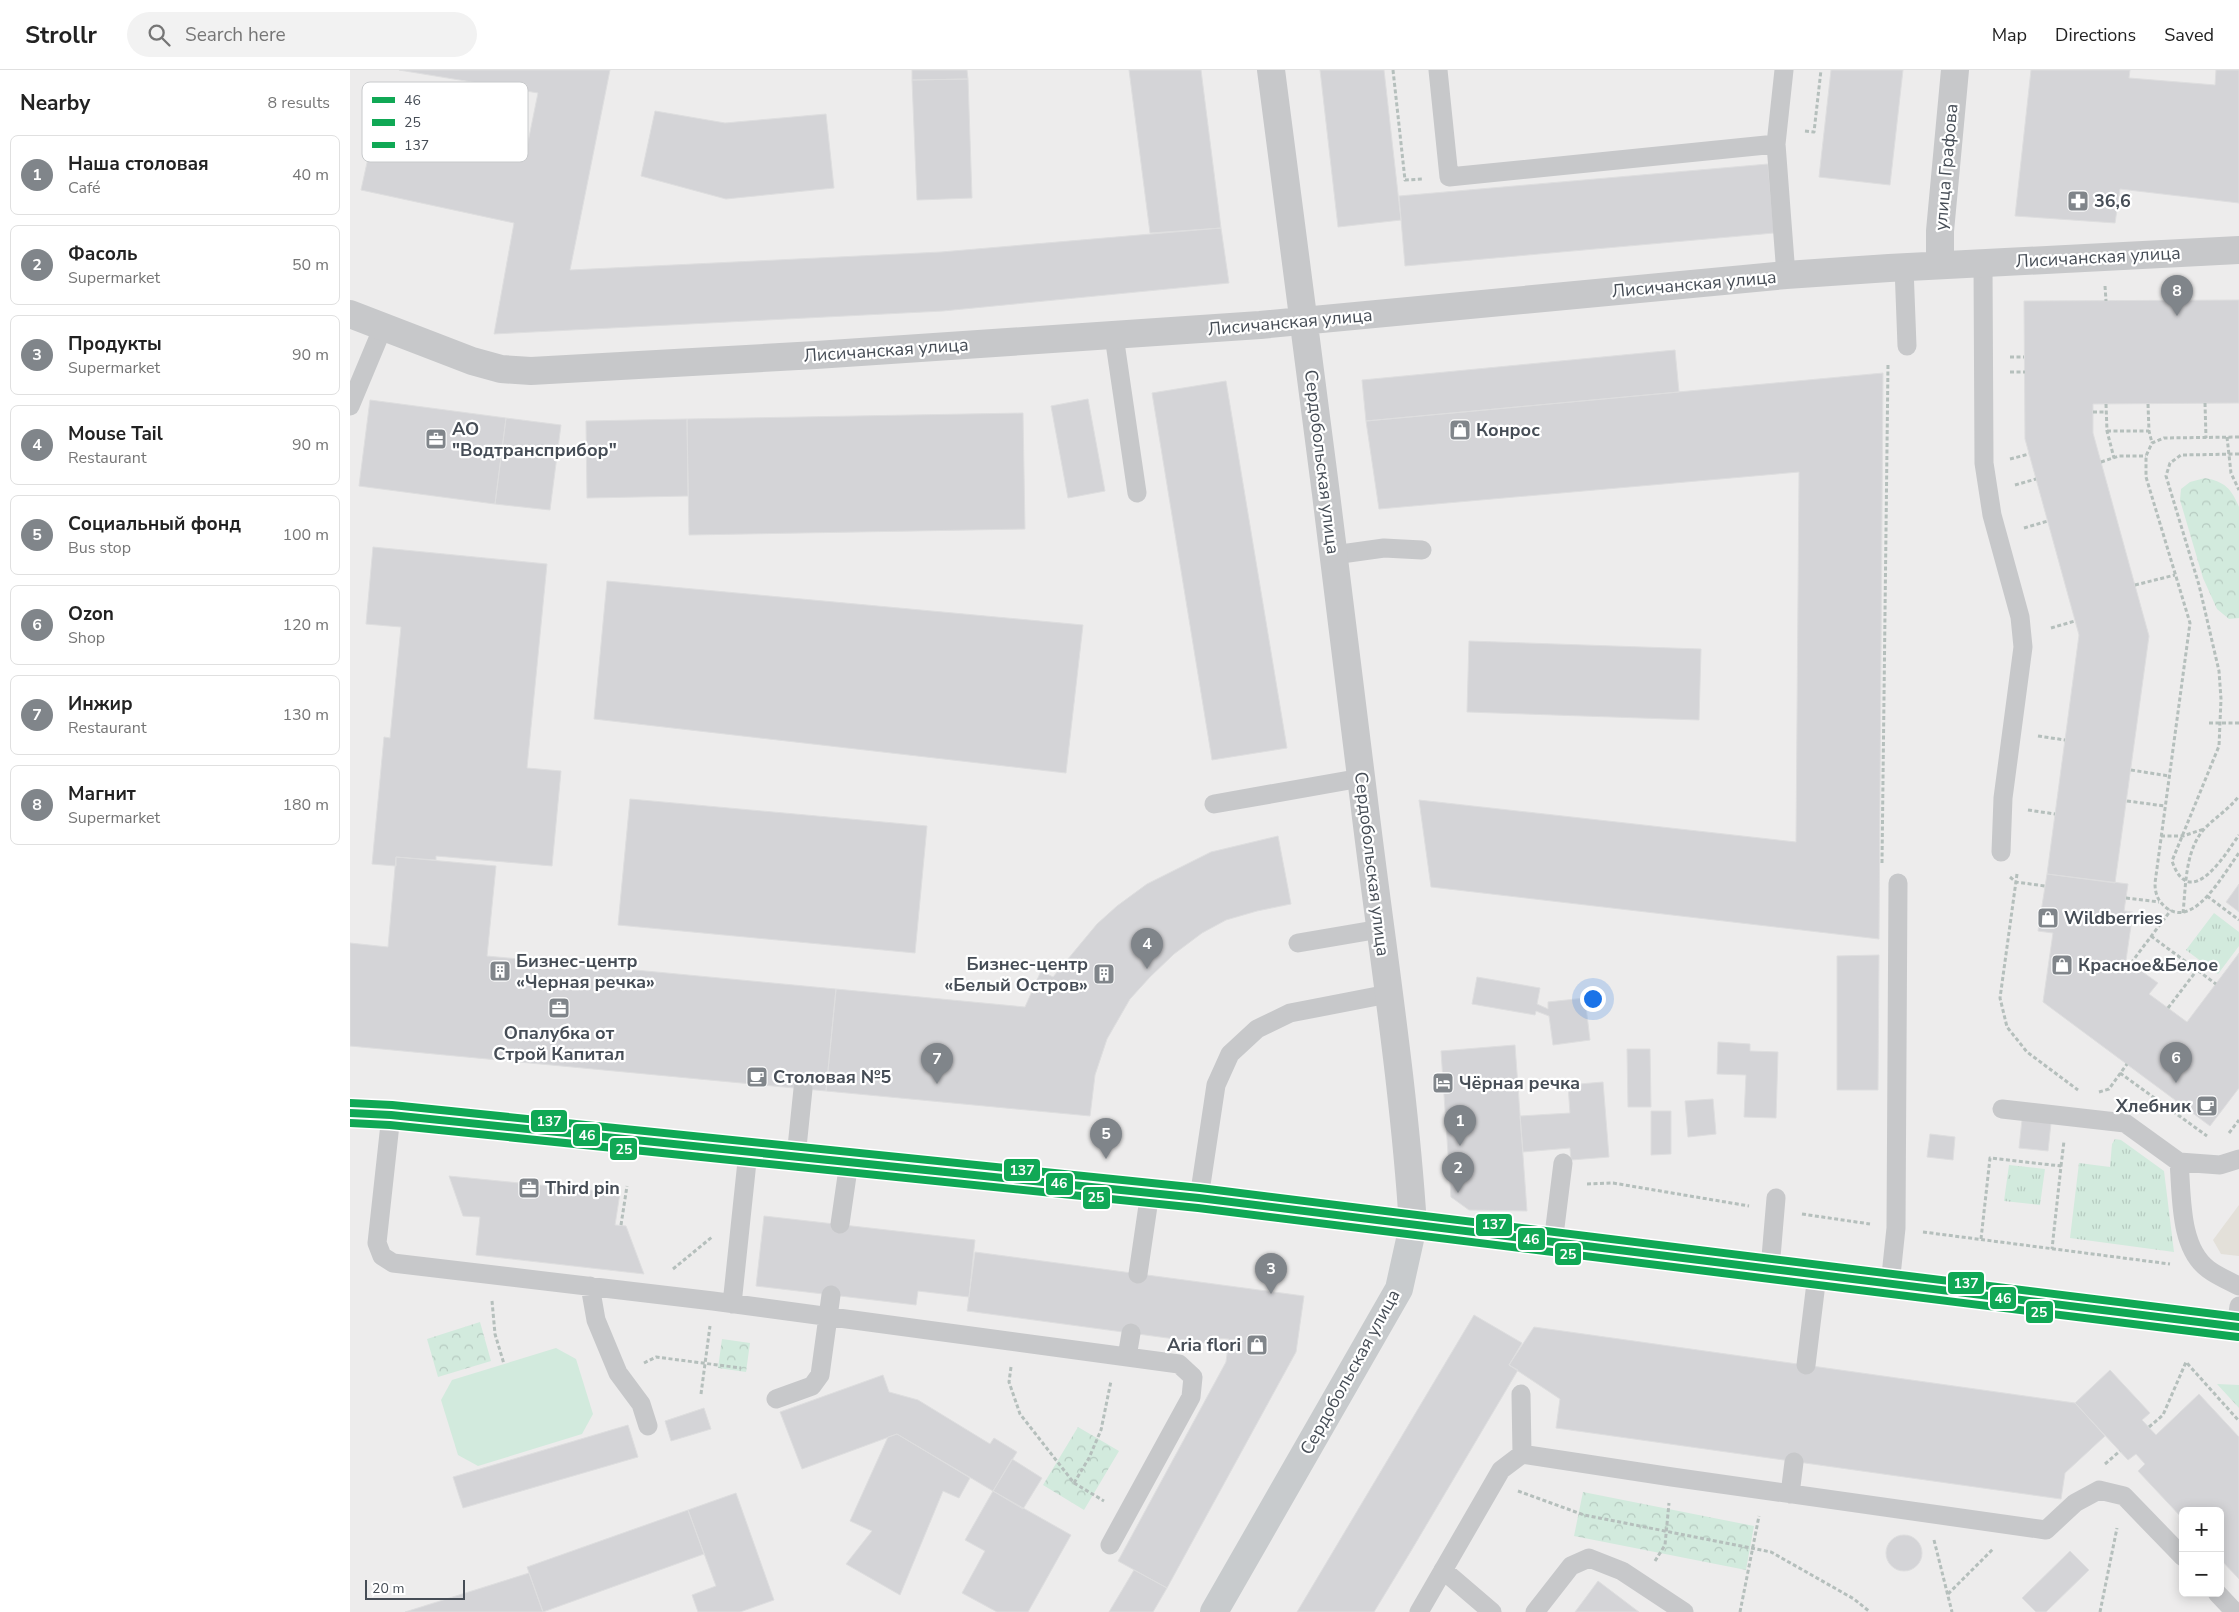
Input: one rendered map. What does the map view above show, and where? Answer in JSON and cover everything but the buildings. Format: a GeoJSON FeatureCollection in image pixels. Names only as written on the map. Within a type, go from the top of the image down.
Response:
{"type":"FeatureCollection","features":[{"type":"Feature","properties":{"kind":"main road"},"geometry":{"type":"LineString","coordinates":[[350,1113],[391,1115],[1150,1192],[1890,1285],[2238,1320]]}},
{"type":"Feature","properties":{"kind":"main road","name":"Сердобольская улица"},"geometry":{"type":"LineString","coordinates":[[1214,1612],[1399,1289],[1413,1226]]}},
{"type":"Feature","properties":{"kind":"street","name":"Сердобольская улица"},"geometry":{"type":"LineString","coordinates":[[1271,70],[1305,322],[1388,994],[1409,1166],[1413,1226]]}},
{"type":"Feature","properties":{"kind":"street","name":"улица Графова"},"geometry":{"type":"LineString","coordinates":[[1940,265],[1940,231],[1955,70]]}},
{"type":"Feature","properties":{"kind":"street","name":"Лисичанская улица"},"geometry":{"type":"LineString","coordinates":[[350,314],[472,361],[501,369],[531,371],[1114,336],[1305,322],[1786,275],[2239,250]]}},
{"type":"Feature","properties":{"kind":"lane"},"geometry":{"type":"LineString","coordinates":[[1438,70],[1449,177],[1777,136]]}},
{"type":"Feature","properties":{"kind":"lane"},"geometry":{"type":"LineString","coordinates":[[1784,70],[1777,136],[1786,275]]}},
{"type":"Feature","properties":{"kind":"lane"},"geometry":{"type":"LineString","coordinates":[[1983,263],[1984,463],[1992,515],[2020,617],[2023,646],[2003,798],[2001,852]]}},
{"type":"Feature","properties":{"kind":"lane"},"geometry":{"type":"LineString","coordinates":[[1904,267],[1906,346]]}},
{"type":"Feature","properties":{"kind":"lane"},"geometry":{"type":"LineString","coordinates":[[350,406],[383,327]]}},
{"type":"Feature","properties":{"kind":"lane"},"geometry":{"type":"LineString","coordinates":[[1114,336],[1137,493]]}},
{"type":"Feature","properties":{"kind":"lane"},"geometry":{"type":"LineString","coordinates":[[1334,555],[1384,548],[1422,550]]}},
{"type":"Feature","properties":{"kind":"lane"},"geometry":{"type":"LineString","coordinates":[[1214,804],[1361,778]]}},
{"type":"Feature","properties":{"kind":"lane"},"geometry":{"type":"LineString","coordinates":[[1890,1285],[1896,1228],[1898,883]]}},
{"type":"Feature","properties":{"kind":"lane"},"geometry":{"type":"LineString","coordinates":[[1298,943],[1380,929]]}},
{"type":"Feature","properties":{"kind":"lane"},"geometry":{"type":"LineString","coordinates":[[1199,1198],[1216,1085],[1230,1054],[1257,1029],[1290,1013],[1388,994]]}},
{"type":"Feature","properties":{"kind":"lane"},"geometry":{"type":"LineString","coordinates":[[796,1157],[803,1089]]}},
{"type":"Feature","properties":{"kind":"lane"},"geometry":{"type":"LineString","coordinates":[[2002,1109],[2125,1123],[2179,1162],[2220,1165],[2239,1159]]}},
{"type":"Feature","properties":{"kind":"lane"},"geometry":{"type":"LineString","coordinates":[[391,1115],[377,1243],[382,1256],[393,1263],[645,1292],[1179,1364],[1194,1377],[1191,1397],[1110,1545]]}},
{"type":"Feature","properties":{"kind":"lane"},"geometry":{"type":"LineString","coordinates":[[732,1304],[748,1152]]}},
{"type":"Feature","properties":{"kind":"lane"},"geometry":{"type":"LineString","coordinates":[[840,1224],[849,1162]]}},
{"type":"Feature","properties":{"kind":"lane"},"geometry":{"type":"LineString","coordinates":[[2179,1162],[2186,1232],[2192,1253],[2208,1269],[2239,1286]]}},
{"type":"Feature","properties":{"kind":"lane"},"geometry":{"type":"LineString","coordinates":[[1553,1243],[1563,1163]]}},
{"type":"Feature","properties":{"kind":"lane"},"geometry":{"type":"LineString","coordinates":[[1138,1274],[1150,1192]]}},
{"type":"Feature","properties":{"kind":"lane"},"geometry":{"type":"LineString","coordinates":[[1770,1269],[1775,1204]]}},
{"type":"Feature","properties":{"kind":"lane"},"geometry":{"type":"LineString","coordinates":[[1806,1365],[1817,1275]]}},
{"type":"Feature","properties":{"kind":"lane"},"geometry":{"type":"LineString","coordinates":[[590,1286],[596,1320],[618,1373],[640,1404],[648,1426]]}},
{"type":"Feature","properties":{"kind":"lane"},"geometry":{"type":"LineString","coordinates":[[776,1399],[812,1386],[820,1375],[831,1295]]}},
{"type":"Feature","properties":{"kind":"lane"},"geometry":{"type":"LineString","coordinates":[[1122,1356],[1131,1334]]}},
{"type":"Feature","properties":{"kind":"lane"},"geometry":{"type":"LineString","coordinates":[[1522,1394],[1522,1454]]}},
{"type":"Feature","properties":{"kind":"lane"},"geometry":{"type":"LineString","coordinates":[[1419,1612],[1501,1470],[1522,1454],[2046,1530],[2076,1503],[2099,1490],[2124,1496],[2179,1553]]}},
{"type":"Feature","properties":{"kind":"lane"},"geometry":{"type":"LineString","coordinates":[[1790,1494],[1794,1462]]}},
{"type":"Feature","properties":{"kind":"lane"},"geometry":{"type":"LineString","coordinates":[[1535,1612],[1571,1566],[1589,1558],[1622,1571],[1684,1612]]}},
{"type":"Feature","properties":{"kind":"lane"},"geometry":{"type":"LineString","coordinates":[[1442,1570],[1492,1612]]}},
{"type":"Feature","properties":{"kind":"lane"},"geometry":{"type":"LineString","coordinates":[[2221,1597],[2234,1612]]}},
{"type":"Feature","properties":{"kind":"path"},"geometry":{"type":"LineString","coordinates":[[1393,70],[1405,180],[1449,177]]}},
{"type":"Feature","properties":{"kind":"path"},"geometry":{"type":"LineString","coordinates":[[1777,136],[1814,132],[1821,70]]}},
{"type":"Feature","properties":{"kind":"path"},"geometry":{"type":"LineString","coordinates":[[1882,870],[1888,360]]}},
{"type":"Feature","properties":{"kind":"path"},"geometry":{"type":"LineString","coordinates":[[2205,403],[2206,438]]}},
{"type":"Feature","properties":{"kind":"path"},"geometry":{"type":"LineString","coordinates":[[2106,404],[2106,431],[2114,458]]}},
{"type":"Feature","properties":{"kind":"path"},"geometry":{"type":"LineString","coordinates":[[2148,404],[2149,431],[2152,443],[2146,456],[2146,478],[2190,623],[2155,893],[2160,902],[2171,910],[2183,913],[2194,909],[2207,896],[2239,853]]}},
{"type":"Feature","properties":{"kind":"path"},"geometry":{"type":"LineString","coordinates":[[2093,412],[2106,412]]}},
{"type":"Feature","properties":{"kind":"path"},"geometry":{"type":"LineString","coordinates":[[2106,431],[2149,431]]}},
{"type":"Feature","properties":{"kind":"path"},"geometry":{"type":"LineString","coordinates":[[2152,443],[2164,438],[2239,437]]}},
{"type":"Feature","properties":{"kind":"path"},"geometry":{"type":"LineString","coordinates":[[2227,438],[2231,473],[2239,490]]}},
{"type":"Feature","properties":{"kind":"path"},"geometry":{"type":"LineString","coordinates":[[2005,460],[2029,454]]}},
{"type":"Feature","properties":{"kind":"path"},"geometry":{"type":"LineString","coordinates":[[2239,454],[2181,455],[2170,463],[2166,476],[2199,585],[2218,671],[2221,699],[2219,746],[2172,861],[2176,873],[2186,880],[2198,881],[2209,875],[2239,835]]}},
{"type":"Feature","properties":{"kind":"path"},"geometry":{"type":"LineString","coordinates":[[2101,462],[2114,458],[2146,456]]}},
{"type":"Feature","properties":{"kind":"path"},"geometry":{"type":"LineString","coordinates":[[2012,486],[2036,479]]}},
{"type":"Feature","properties":{"kind":"path"},"geometry":{"type":"LineString","coordinates":[[2024,528],[2048,522]]}},
{"type":"Feature","properties":{"kind":"path"},"geometry":{"type":"LineString","coordinates":[[2135,585],[2176,575]]}},
{"type":"Feature","properties":{"kind":"path"},"geometry":{"type":"LineString","coordinates":[[2051,628],[2075,621]]}},
{"type":"Feature","properties":{"kind":"path"},"geometry":{"type":"LineString","coordinates":[[2209,723],[2239,724]]}},
{"type":"Feature","properties":{"kind":"path"},"geometry":{"type":"LineString","coordinates":[[2036,736],[2065,740]]}},
{"type":"Feature","properties":{"kind":"path"},"geometry":{"type":"LineString","coordinates":[[2131,770],[2169,776]]}},
{"type":"Feature","properties":{"kind":"path"},"geometry":{"type":"LineString","coordinates":[[2183,913],[2189,861],[2194,844],[2205,829],[2239,796]]}},
{"type":"Feature","properties":{"kind":"path"},"geometry":{"type":"LineString","coordinates":[[2127,801],[2165,806]]}},
{"type":"Feature","properties":{"kind":"path"},"geometry":{"type":"LineString","coordinates":[[2026,810],[2055,814]]}},
{"type":"Feature","properties":{"kind":"path"},"geometry":{"type":"LineString","coordinates":[[2161,836],[2183,836],[2205,829]]}},
{"type":"Feature","properties":{"kind":"path"},"geometry":{"type":"LineString","coordinates":[[2001,852],[2006,872],[2016,882],[2045,886]]}},
{"type":"Feature","properties":{"kind":"path"},"geometry":{"type":"LineString","coordinates":[[2207,896],[2239,920]]}},
{"type":"Feature","properties":{"kind":"path"},"geometry":{"type":"LineString","coordinates":[[2126,898],[2160,902]]}},
{"type":"Feature","properties":{"kind":"path"},"geometry":{"type":"LineString","coordinates":[[2131,963],[2171,910]]}},
{"type":"Feature","properties":{"kind":"path"},"geometry":{"type":"LineString","coordinates":[[2151,936],[2216,984]]}},
{"type":"Feature","properties":{"kind":"path"},"geometry":{"type":"LineString","coordinates":[[2168,1008],[2197,970]]}},
{"type":"Feature","properties":{"kind":"path"},"geometry":{"type":"LineString","coordinates":[[2120,1073],[2206,1136],[2212,1137]]}},
{"type":"Feature","properties":{"kind":"path"},"geometry":{"type":"LineString","coordinates":[[2224,1136],[2229,1133],[2239,1120]]}},
{"type":"Feature","properties":{"kind":"path"},"geometry":{"type":"LineString","coordinates":[[1981,1239],[1990,1158],[2061,1166],[2052,1249]]}},
{"type":"Feature","properties":{"kind":"path"},"geometry":{"type":"LineString","coordinates":[[1613,1183],[1775,1204],[1896,1228],[2208,1269]]}},
{"type":"Feature","properties":{"kind":"path"},"geometry":{"type":"LineString","coordinates":[[621,1225],[627,1186]]}},
{"type":"Feature","properties":{"kind":"path"},"geometry":{"type":"LineString","coordinates":[[645,1292],[742,1212]]}},
{"type":"Feature","properties":{"kind":"path"},"geometry":{"type":"LineString","coordinates":[[495,1275],[492,1300],[494,1326],[504,1364]]}},
{"type":"Feature","properties":{"kind":"path"},"geometry":{"type":"LineString","coordinates":[[701,1394],[713,1301]]}},
{"type":"Feature","properties":{"kind":"path"},"geometry":{"type":"LineString","coordinates":[[1015,1342],[1009,1382],[1020,1414],[1074,1483],[1128,1515]]}},
{"type":"Feature","properties":{"kind":"path"},"geometry":{"type":"LineString","coordinates":[[1074,1483],[1089,1458],[1101,1430],[1122,1356]]}},
{"type":"Feature","properties":{"kind":"path"},"geometry":{"type":"LineString","coordinates":[[656,1357],[741,1368]]}},
{"type":"Feature","properties":{"kind":"path"},"geometry":{"type":"LineString","coordinates":[[2149,1427],[2163,1415],[2186,1362],[2238,1419]]}},
{"type":"Feature","properties":{"kind":"path"},"geometry":{"type":"LineString","coordinates":[[1494,1482],[1584,1515],[1771,1552],[1854,1600],[1870,1612]]}},
{"type":"Feature","properties":{"kind":"path"},"geometry":{"type":"LineString","coordinates":[[1740,1612],[1764,1490]]}},
{"type":"Feature","properties":{"kind":"path"},"geometry":{"type":"LineString","coordinates":[[2100,1612],[2124,1496]]}},
{"type":"Feature","properties":{"kind":"path"},"geometry":{"type":"LineString","coordinates":[[1927,1512],[1952,1612]]}},
{"type":"Feature","properties":{"kind":"path"},"geometry":{"type":"LineString","coordinates":[[1665,1545],[1668,1513]]}},
{"type":"Feature","properties":{"kind":"path"},"geometry":{"type":"LineString","coordinates":[[1948,1595],[2016,1525]]}},
{"type":"Feature","properties":{"kind":"shaded area"},"geometry":{"type":"Polygon","coordinates":[[[2239,1205],[2239,1256],[2221,1254],[2213,1240],[2239,1205]]]}},
{"type":"Feature","properties":{"kind":"green space"},"geometry":{"type":"Polygon","coordinates":[[[2205,478],[2226,487],[2233,495],[2239,507],[2239,618],[2229,619],[2217,609],[2203,578],[2180,500],[2181,489],[2190,482],[2205,478]]]}},
{"type":"Feature","properties":{"kind":"green space"},"geometry":{"type":"Polygon","coordinates":[[[2214,913],[2239,932],[2239,946],[2218,974],[2186,950],[2214,913]]]}},
{"type":"Feature","properties":{"kind":"green space"},"geometry":{"type":"Polygon","coordinates":[[[2115,1139],[2121,1140],[2164,1171],[2174,1252],[2070,1238],[2079,1163],[2110,1167],[2112,1144],[2115,1139]]]}},
{"type":"Feature","properties":{"kind":"green space"},"geometry":{"type":"Polygon","coordinates":[[[2009,1165],[2045,1169],[2040,1205],[2004,1201],[2009,1165]]]}},
{"type":"Feature","properties":{"kind":"green space"},"geometry":{"type":"Polygon","coordinates":[[[480,1322],[491,1361],[438,1377],[427,1339],[480,1322]]]}},
{"type":"Feature","properties":{"kind":"green space"},"geometry":{"type":"Polygon","coordinates":[[[722,1339],[750,1343],[746,1372],[718,1368],[722,1339]]]}},
{"type":"Feature","properties":{"kind":"green space"},"geometry":{"type":"Polygon","coordinates":[[[556,1348],[576,1359],[593,1414],[582,1434],[478,1466],[458,1455],[441,1400],[452,1380],[556,1348]]]}},
{"type":"Feature","properties":{"kind":"green space"},"geometry":{"type":"Polygon","coordinates":[[[2217,1384],[2239,1385],[2239,1408],[2217,1384]]]}},
{"type":"Feature","properties":{"kind":"green space"},"geometry":{"type":"Polygon","coordinates":[[[1078,1427],[1119,1451],[1084,1510],[1043,1485],[1078,1427]]]}},
{"type":"Feature","properties":{"kind":"green space"},"geometry":{"type":"Polygon","coordinates":[[[1583,1492],[1754,1526],[1746,1570],[1574,1536],[1583,1492]]]}},
{"type":"Feature","properties":{"kind":"transit line","name":"137"},"geometry":{"type":"LineString","coordinates":[[350,1103],[392,1105],[1200,1188],[2239,1317]]}},
{"type":"Feature","properties":{"kind":"transit line","name":"46"},"geometry":{"type":"LineString","coordinates":[[350,1113],[391,1115],[1199,1198],[2239,1327]]}},
{"type":"Feature","properties":{"kind":"transit line","name":"25"},"geometry":{"type":"LineString","coordinates":[[350,1123],[390,1125],[1198,1208],[2238,1337]]}},
{"type":"Feature","properties":{"kind":"place","name":"36,6"},"geometry":{"type":"Point","coordinates":[2078,201]}},
{"type":"Feature","properties":{"kind":"place","name":"Магнит"},"geometry":{"type":"Point","coordinates":[2177,316]}},
{"type":"Feature","properties":{"kind":"place","name":"Конрос"},"geometry":{"type":"Point","coordinates":[1460,430]}},
{"type":"Feature","properties":{"kind":"place","name":"АО \"Водтрансприбор\""},"geometry":{"type":"Point","coordinates":[436,439]}},
{"type":"Feature","properties":{"kind":"place","name":"Wildberries"},"geometry":{"type":"Point","coordinates":[2048,918]}},
{"type":"Feature","properties":{"kind":"place","name":"Красное&Белое"},"geometry":{"type":"Point","coordinates":[2062,965]}},
{"type":"Feature","properties":{"kind":"place","name":"Mouse Tail"},"geometry":{"type":"Point","coordinates":[1147,969]}},
{"type":"Feature","properties":{"kind":"place","name":"Бизнес-центр «Черная речка»"},"geometry":{"type":"Point","coordinates":[500,971]}},
{"type":"Feature","properties":{"kind":"place","name":"Бизнес-центр «Белый Остров»"},"geometry":{"type":"Point","coordinates":[1104,974]}},
{"type":"Feature","properties":{"kind":"place","name":"Опалубка от Строй Капитал"},"geometry":{"type":"Point","coordinates":[559,1008]}},
{"type":"Feature","properties":{"kind":"place","name":"Столовая №5"},"geometry":{"type":"Point","coordinates":[757,1077]}},
{"type":"Feature","properties":{"kind":"place","name":"Чёрная речка"},"geometry":{"type":"Point","coordinates":[1443,1083]}},
{"type":"Feature","properties":{"kind":"place","name":"Ozon"},"geometry":{"type":"Point","coordinates":[2176,1083]}},
{"type":"Feature","properties":{"kind":"place","name":"Инжир"},"geometry":{"type":"Point","coordinates":[937,1084]}},
{"type":"Feature","properties":{"kind":"place","name":"Хлебник"},"geometry":{"type":"Point","coordinates":[2207,1106]}},
{"type":"Feature","properties":{"kind":"place","name":"Наша столовая"},"geometry":{"type":"Point","coordinates":[1460,1146]}},
{"type":"Feature","properties":{"kind":"place","name":"Социальный фонд"},"geometry":{"type":"Point","coordinates":[1106,1159]}},
{"type":"Feature","properties":{"kind":"place","name":"Third pin"},"geometry":{"type":"Point","coordinates":[529,1188]}},
{"type":"Feature","properties":{"kind":"place","name":"Фасоль"},"geometry":{"type":"Point","coordinates":[1458,1193]}},
{"type":"Feature","properties":{"kind":"place","name":"Продукты"},"geometry":{"type":"Point","coordinates":[1271,1294]}},
{"type":"Feature","properties":{"kind":"place","name":"Аria flori"},"geometry":{"type":"Point","coordinates":[1257,1345]}}]}
